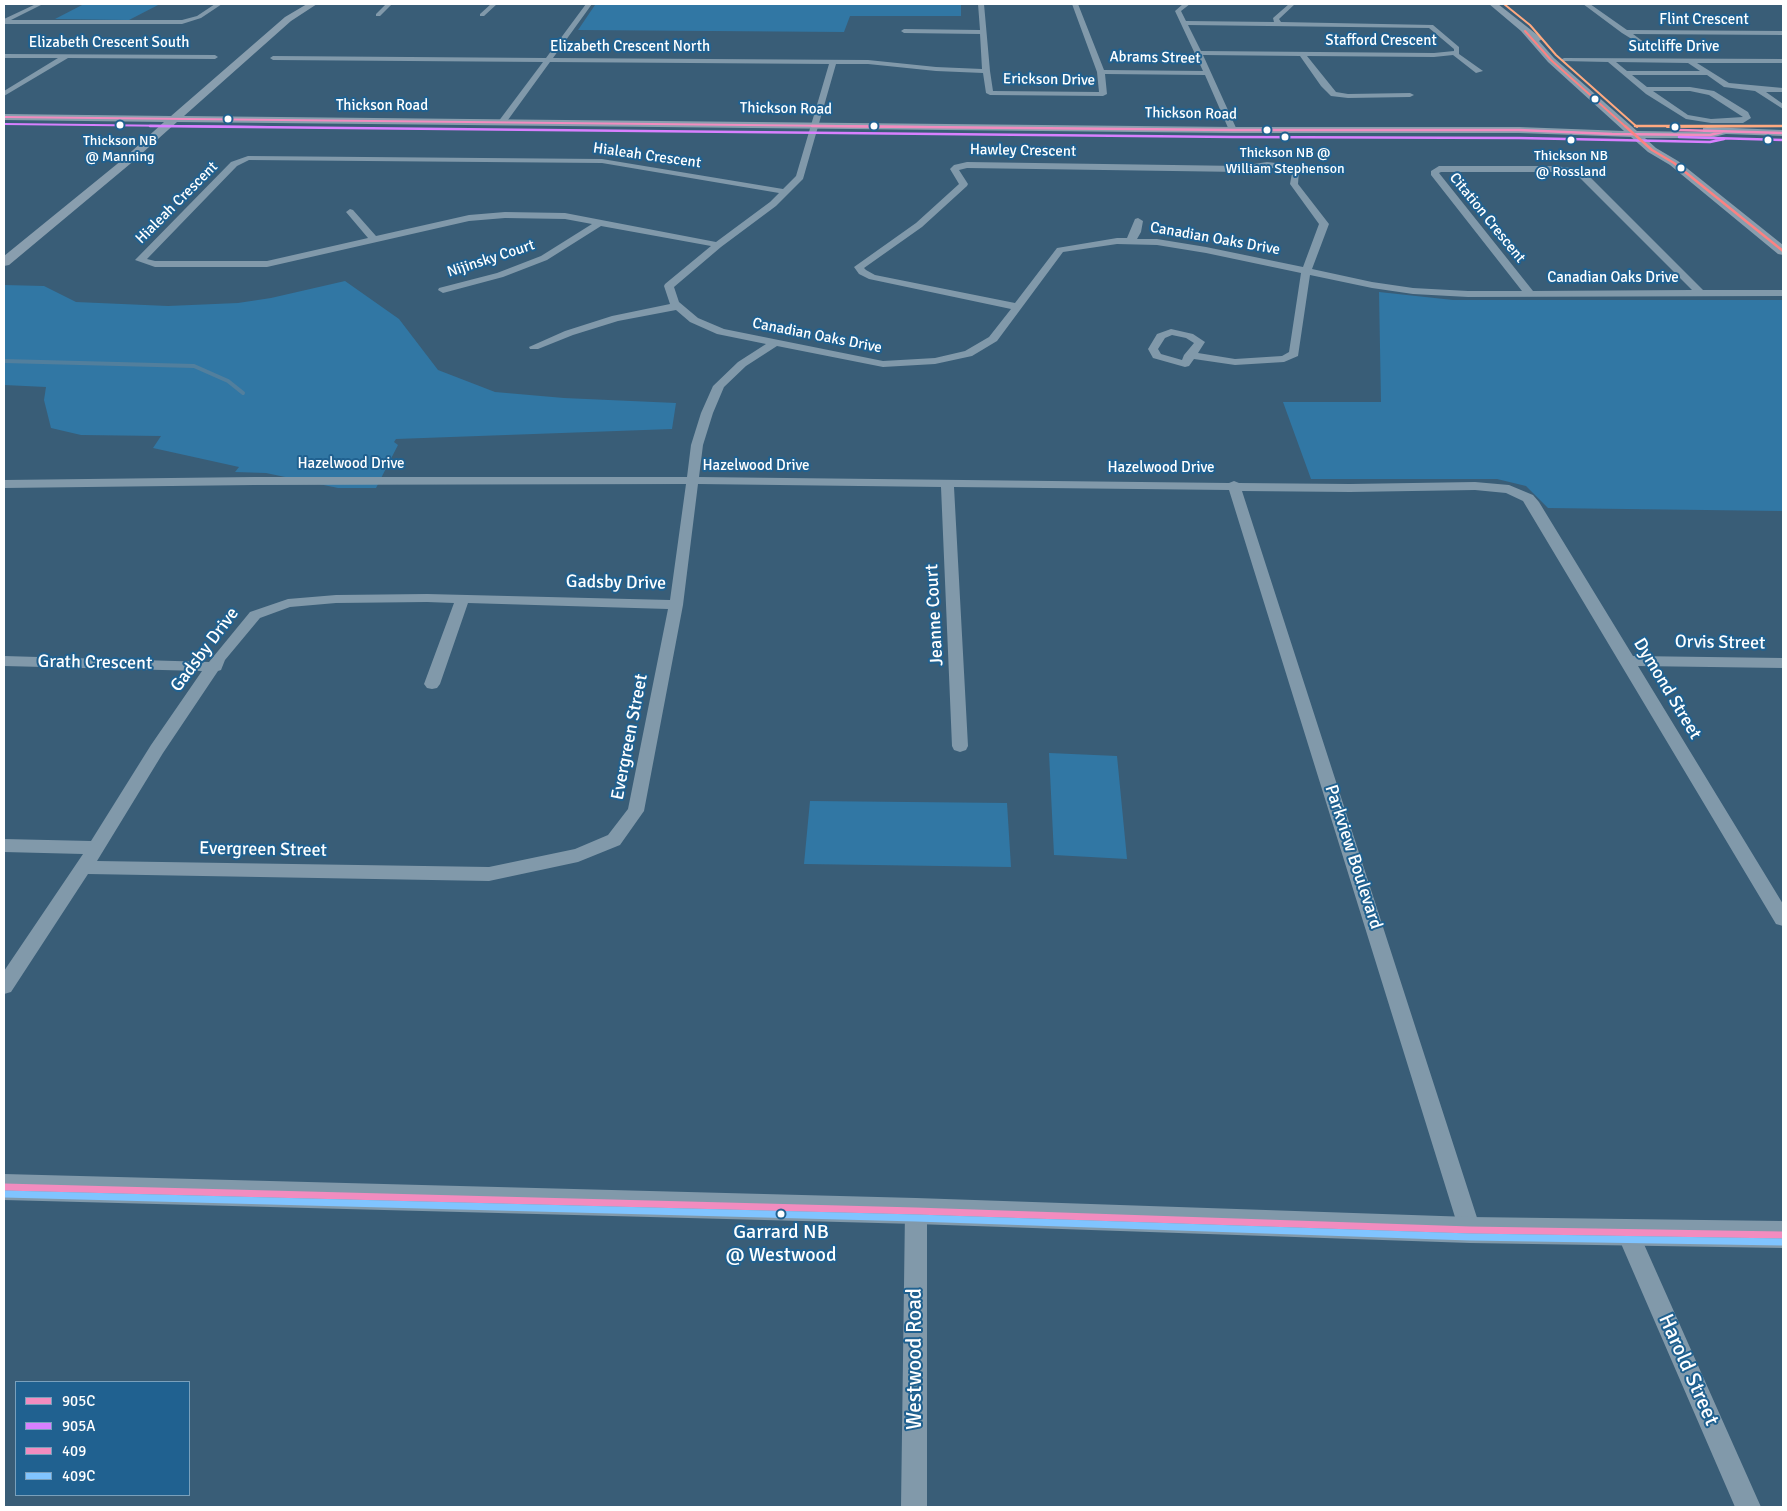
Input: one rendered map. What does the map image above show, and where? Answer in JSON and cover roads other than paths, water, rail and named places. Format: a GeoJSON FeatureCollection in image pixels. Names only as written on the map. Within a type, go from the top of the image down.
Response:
{"type":"FeatureCollection","features":[{"type":"Feature","properties":{"kind":"main road"},"geometry":{"type":"LineString","coordinates":[[4,262],[126,162],[288,19],[313,4]]}},
{"type":"Feature","properties":{"kind":"main road"},"geometry":{"type":"LineString","coordinates":[[1493,4],[1564,60],[1639,132],[1652,150],[1674,163],[1783,251]]}},
{"type":"Feature","properties":{"kind":"main road"},"geometry":{"type":"LineString","coordinates":[[1525,31],[1551,60],[1639,132]]}},
{"type":"Feature","properties":{"kind":"main road"},"geometry":{"type":"LineString","coordinates":[[135,137],[182,100],[208,88]]}},
{"type":"Feature","properties":{"kind":"main road","name":"Thickson Road"},"geometry":{"type":"LineString","coordinates":[[4,117],[816,124],[1233,130],[1639,132],[1710,135],[1722,132],[1783,133]]}},
{"type":"Feature","properties":{"kind":"main road"},"geometry":{"type":"LineString","coordinates":[[55,204],[77,186]]}},
{"type":"Feature","properties":{"kind":"street"},"geometry":{"type":"LineString","coordinates":[[4,21],[40,4]]}},
{"type":"Feature","properties":{"kind":"street"},"geometry":{"type":"LineString","coordinates":[[4,21],[182,22],[199,17],[219,4]]}},
{"type":"Feature","properties":{"kind":"street"},"geometry":{"type":"LineString","coordinates":[[378,15],[388,4]]}},
{"type":"Feature","properties":{"kind":"street"},"geometry":{"type":"LineString","coordinates":[[482,16],[494,4]]}},
{"type":"Feature","properties":{"kind":"street"},"geometry":{"type":"LineString","coordinates":[[502,122],[589,4]]}},
{"type":"Feature","properties":{"kind":"street","name":"Erickson Drive"},"geometry":{"type":"LineString","coordinates":[[980,4],[986,71],[990,93],[1103,94],[1101,72],[1076,4]]}},
{"type":"Feature","properties":{"kind":"street"},"geometry":{"type":"LineString","coordinates":[[1187,4],[1178,11],[1233,130]]}},
{"type":"Feature","properties":{"kind":"street"},"geometry":{"type":"LineString","coordinates":[[1279,24],[1275,19],[1292,4]]}},
{"type":"Feature","properties":{"kind":"street"},"geometry":{"type":"LineString","coordinates":[[1586,4],[1643,44]]}},
{"type":"Feature","properties":{"kind":"street","name":"Stafford Crescent"},"geometry":{"type":"LineString","coordinates":[[1183,23],[1431,26],[1456,48],[1457,52],[1434,56],[1198,52]]}},
{"type":"Feature","properties":{"kind":"street"},"geometry":{"type":"LineString","coordinates":[[904,31],[983,32]]}},
{"type":"Feature","properties":{"kind":"street","name":"Flint Crescent"},"geometry":{"type":"LineString","coordinates":[[1624,32],[1783,33]]}},
{"type":"Feature","properties":{"kind":"street"},"geometry":{"type":"LineString","coordinates":[[1454,53],[1479,71]]}},
{"type":"Feature","properties":{"kind":"street"},"geometry":{"type":"LineString","coordinates":[[1302,54],[1324,84],[1334,94],[1348,96],[1410,95]]}},
{"type":"Feature","properties":{"kind":"street","name":"Elizabeth Crescent South"},"geometry":{"type":"LineString","coordinates":[[4,56],[214,57]]}},
{"type":"Feature","properties":{"kind":"street"},"geometry":{"type":"LineString","coordinates":[[4,94],[65,57]]}},
{"type":"Feature","properties":{"kind":"street","name":"Elizabeth Crescent North"},"geometry":{"type":"LineString","coordinates":[[273,58],[868,62],[936,69],[986,71]]}},
{"type":"Feature","properties":{"kind":"street","name":"Sutcliffe Drive"},"geometry":{"type":"LineString","coordinates":[[1564,60],[1783,61]]}},
{"type":"Feature","properties":{"kind":"street"},"geometry":{"type":"LineString","coordinates":[[1609,60],[1645,89],[1686,117],[1695,120],[1743,121],[1747,118],[1745,114],[1712,93],[1690,89],[1645,89]]}},
{"type":"Feature","properties":{"kind":"street"},"geometry":{"type":"LineString","coordinates":[[1690,61],[1707,74],[1727,85],[1783,90]]}},
{"type":"Feature","properties":{"kind":"street"},"geometry":{"type":"LineString","coordinates":[[678,306],[674,303],[669,286],[718,245],[773,204],[800,177],[833,62]]}},
{"type":"Feature","properties":{"kind":"street","name":"Abrams Street"},"geometry":{"type":"LineString","coordinates":[[1101,72],[1208,73]]}},
{"type":"Feature","properties":{"kind":"street"},"geometry":{"type":"LineString","coordinates":[[1625,73],[1707,74]]}},
{"type":"Feature","properties":{"kind":"street"},"geometry":{"type":"LineString","coordinates":[[1757,89],[1783,107]]}},
{"type":"Feature","properties":{"kind":"street","name":"Hialeah Crescent"},"geometry":{"type":"LineString","coordinates":[[718,245],[565,216],[505,215],[469,218],[267,264],[155,264],[140,260],[234,164],[248,158],[602,161],[787,192]]}},
{"type":"Feature","properties":{"kind":"street","name":"Hawley Crescent"},"geometry":{"type":"LineString","coordinates":[[1018,307],[872,277],[862,272],[860,266],[919,225],[964,184],[962,178],[954,170],[958,166],[966,164],[1241,169],[1267,165],[1282,166],[1296,172],[1294,184],[1324,224],[1306,272]]}},
{"type":"Feature","properties":{"kind":"street","name":"Citation Crescent"},"geometry":{"type":"LineString","coordinates":[[1530,294],[1434,173],[1439,169],[1555,169],[1578,172],[1700,293]]}},
{"type":"Feature","properties":{"kind":"street"},"geometry":{"type":"LineString","coordinates":[[350,212],[374,240]]}},
{"type":"Feature","properties":{"kind":"street"},"geometry":{"type":"LineString","coordinates":[[1130,242],[1136,232],[1138,221]]}},
{"type":"Feature","properties":{"kind":"street","name":"Nijinsky Court"},"geometry":{"type":"LineString","coordinates":[[444,290],[500,275],[544,258],[599,223]]}},
{"type":"Feature","properties":{"kind":"street","name":"Canadian Oaks Drive"},"geometry":{"type":"LineString","coordinates":[[678,306],[694,320],[721,332],[883,364],[935,361],[968,354],[993,339],[1060,250],[1086,245],[1157,242],[1413,291],[1468,294],[1783,293]]}},
{"type":"Feature","properties":{"kind":"street"},"geometry":{"type":"LineString","coordinates":[[1189,355],[1235,362],[1284,359],[1294,354],[1306,272]]}},
{"type":"Feature","properties":{"kind":"street"},"geometry":{"type":"LineString","coordinates":[[534,347],[569,333],[616,318],[678,306]]}},
{"type":"Feature","properties":{"kind":"street","name":"Evergreen Street"},"geometry":{"type":"LineString","coordinates":[[83,866],[488,874],[578,855],[614,840],[636,811],[676,605],[697,445],[707,413],[719,386],[742,364],[775,343]]}},
{"type":"Feature","properties":{"kind":"street","name":"Hazelwood Drive"},"geometry":{"type":"LineString","coordinates":[[4,484],[636,480],[691,482],[1234,485],[1341,488],[1475,486],[1509,489]]}},
{"type":"Feature","properties":{"kind":"street","name":"Jeanne Court"},"geometry":{"type":"LineString","coordinates":[[947,482],[960,746]]}},
{"type":"Feature","properties":{"kind":"street","name":"Parkview Boulevard"},"geometry":{"type":"LineString","coordinates":[[1234,485],[1470,1230]]}},
{"type":"Feature","properties":{"kind":"street","name":"Dymond Street"},"geometry":{"type":"LineString","coordinates":[[1509,489],[1528,498],[1534,505],[1783,919]]}},
{"type":"Feature","properties":{"kind":"street","name":"Gadsby Drive"},"geometry":{"type":"LineString","coordinates":[[4,986],[96,848],[157,749],[216,667],[220,657],[255,615],[288,603],[336,599],[462,599],[676,605]]}},
{"type":"Feature","properties":{"kind":"street"},"geometry":{"type":"LineString","coordinates":[[432,684],[462,599]]}},
{"type":"Feature","properties":{"kind":"street","name":"Grath Crescent"},"geometry":{"type":"LineString","coordinates":[[4,661],[216,667]]}},
{"type":"Feature","properties":{"kind":"street","name":"Orvis Street"},"geometry":{"type":"LineString","coordinates":[[1627,661],[1783,663]]}},
{"type":"Feature","properties":{"kind":"street"},"geometry":{"type":"LineString","coordinates":[[4,845],[96,848]]}},
{"type":"Feature","properties":{"kind":"street"},"geometry":{"type":"LineString","coordinates":[[4,1187],[916,1211],[1470,1230],[1783,1235]]}},
{"type":"Feature","properties":{"kind":"street","name":"Westwood Road"},"geometry":{"type":"LineString","coordinates":[[914,1507],[916,1211]]}},
{"type":"Feature","properties":{"kind":"street","name":"Harold Street"},"geometry":{"type":"LineString","coordinates":[[1627,1232],[1748,1507]]}},
{"type":"Feature","properties":{"kind":"waterway"},"geometry":{"type":"LineString","coordinates":[[4,361],[194,366],[228,381],[243,393]]}},
{"type":"Feature","properties":{"kind":"place","name":"Thickson NB @ Manning"},"geometry":{"type":"Point","coordinates":[120,125]}},
{"type":"Feature","properties":{"kind":"place","name":"Thickson NB @ William Stephenson"},"geometry":{"type":"Point","coordinates":[1285,137]}},
{"type":"Feature","properties":{"kind":"place","name":"Thickson NB @ Rossland"},"geometry":{"type":"Point","coordinates":[1571,140]}},
{"type":"Feature","properties":{"kind":"place","name":"Garrard NB @ Westwood"},"geometry":{"type":"Point","coordinates":[781,1214]}}]}
